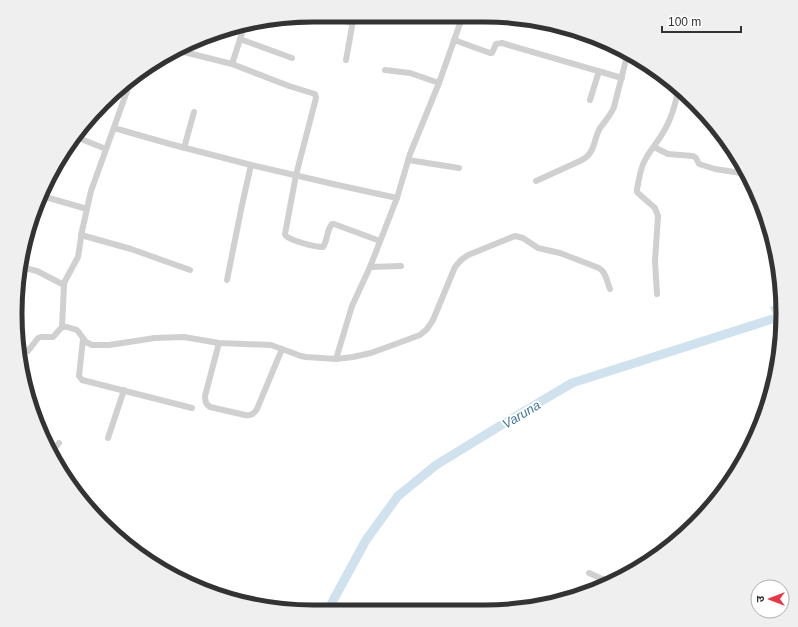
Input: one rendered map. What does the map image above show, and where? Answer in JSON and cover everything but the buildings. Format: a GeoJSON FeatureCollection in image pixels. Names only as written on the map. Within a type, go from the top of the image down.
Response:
{"type":"FeatureCollection","features":[{"type":"Feature","properties":{"kind":"street"},"geometry":{"type":"LineString","coordinates":[[346,60],[353,23],[349,22]]}},
{"type":"Feature","properties":{"kind":"street"},"geometry":{"type":"LineString","coordinates":[[336,359],[352,306],[380,241],[408,160],[439,84],[461,22]]}},
{"type":"Feature","properties":{"kind":"street"},"geometry":{"type":"LineString","coordinates":[[232,64],[243,31]]}},
{"type":"Feature","properties":{"kind":"street"},"geometry":{"type":"LineString","coordinates":[[240,39],[292,58]]}},
{"type":"Feature","properties":{"kind":"street"},"geometry":{"type":"LineString","coordinates":[[454,40],[490,53],[492,53],[496,44],[502,43],[622,78]]}},
{"type":"Feature","properties":{"kind":"street"},"geometry":{"type":"LineString","coordinates":[[185,52],[232,64],[289,86],[312,93],[316,96],[315,106],[296,175],[285,234],[288,238],[318,247],[323,247],[326,242],[329,228],[332,224],[334,224],[380,241]]}},
{"type":"Feature","properties":{"kind":"street"},"geometry":{"type":"LineString","coordinates":[[536,181],[586,158],[590,154],[600,129],[612,113],[626,59]]}},
{"type":"Feature","properties":{"kind":"street"},"geometry":{"type":"LineString","coordinates":[[385,70],[410,73],[439,84]]}},
{"type":"Feature","properties":{"kind":"street"},"geometry":{"type":"LineString","coordinates":[[590,100],[598,71]]}},
{"type":"Feature","properties":{"kind":"street"},"geometry":{"type":"LineString","coordinates":[[28,351],[38,338],[53,337],[62,327],[64,285],[78,257],[81,235],[91,191],[128,88]]}},
{"type":"Feature","properties":{"kind":"street"},"geometry":{"type":"LineString","coordinates":[[657,294],[656,260],[658,216],[655,208],[637,192],[637,189],[642,166],[665,130],[677,94]]}},
{"type":"Feature","properties":{"kind":"street"},"geometry":{"type":"LineString","coordinates":[[184,148],[194,112]]}},
{"type":"Feature","properties":{"kind":"street"},"geometry":{"type":"LineString","coordinates":[[114,128],[251,165],[396,198]]}},
{"type":"Feature","properties":{"kind":"street"},"geometry":{"type":"LineString","coordinates":[[80,139],[106,148]]}},
{"type":"Feature","properties":{"kind":"street"},"geometry":{"type":"LineString","coordinates":[[654,147],[668,154],[695,157],[700,164],[716,169],[740,173]]}},
{"type":"Feature","properties":{"kind":"street"},"geometry":{"type":"LineString","coordinates":[[408,160],[459,168]]}},
{"type":"Feature","properties":{"kind":"street"},"geometry":{"type":"LineString","coordinates":[[227,280],[251,165]]}},
{"type":"Feature","properties":{"kind":"street"},"geometry":{"type":"LineString","coordinates":[[46,197],[87,209]]}},
{"type":"Feature","properties":{"kind":"street"},"geometry":{"type":"LineString","coordinates":[[81,235],[131,249],[190,270]]}},
{"type":"Feature","properties":{"kind":"street"},"geometry":{"type":"LineString","coordinates":[[62,327],[77,330],[86,342],[92,345],[100,346],[155,338],[184,337],[219,343],[271,346],[301,356],[336,359],[372,353],[420,335],[427,329],[433,320],[458,263],[468,255],[515,236],[523,238],[538,248],[560,253],[599,268],[604,273],[610,289]]}},
{"type":"Feature","properties":{"kind":"street"},"geometry":{"type":"LineString","coordinates":[[370,267],[401,266]]}},
{"type":"Feature","properties":{"kind":"street"},"geometry":{"type":"LineString","coordinates":[[26,268],[37,271],[64,285]]}},
{"type":"Feature","properties":{"kind":"street"},"geometry":{"type":"LineString","coordinates":[[83,339],[79,376],[82,380],[192,408]]}},
{"type":"Feature","properties":{"kind":"street"},"geometry":{"type":"LineString","coordinates":[[219,343],[205,401],[210,407],[250,416],[258,409],[282,349]]}},
{"type":"Feature","properties":{"kind":"street"},"geometry":{"type":"LineString","coordinates":[[108,438],[124,390]]}},
{"type":"Feature","properties":{"kind":"street"},"geometry":{"type":"LineString","coordinates":[[55,448],[59,443]]}},
{"type":"Feature","properties":{"kind":"street"},"geometry":{"type":"LineString","coordinates":[[589,573],[603,579]]}},
{"type":"Feature","properties":{"kind":"water"},"geometry":{"type":"Polygon","coordinates":[[[776,305],[776,321],[770,307],[776,305]]]}},
{"type":"Feature","properties":{"kind":"waterway","name":"Varuna"},"geometry":{"type":"LineString","coordinates":[[331,605],[366,540],[398,496],[436,465],[572,383],[776,318]]}}]}
